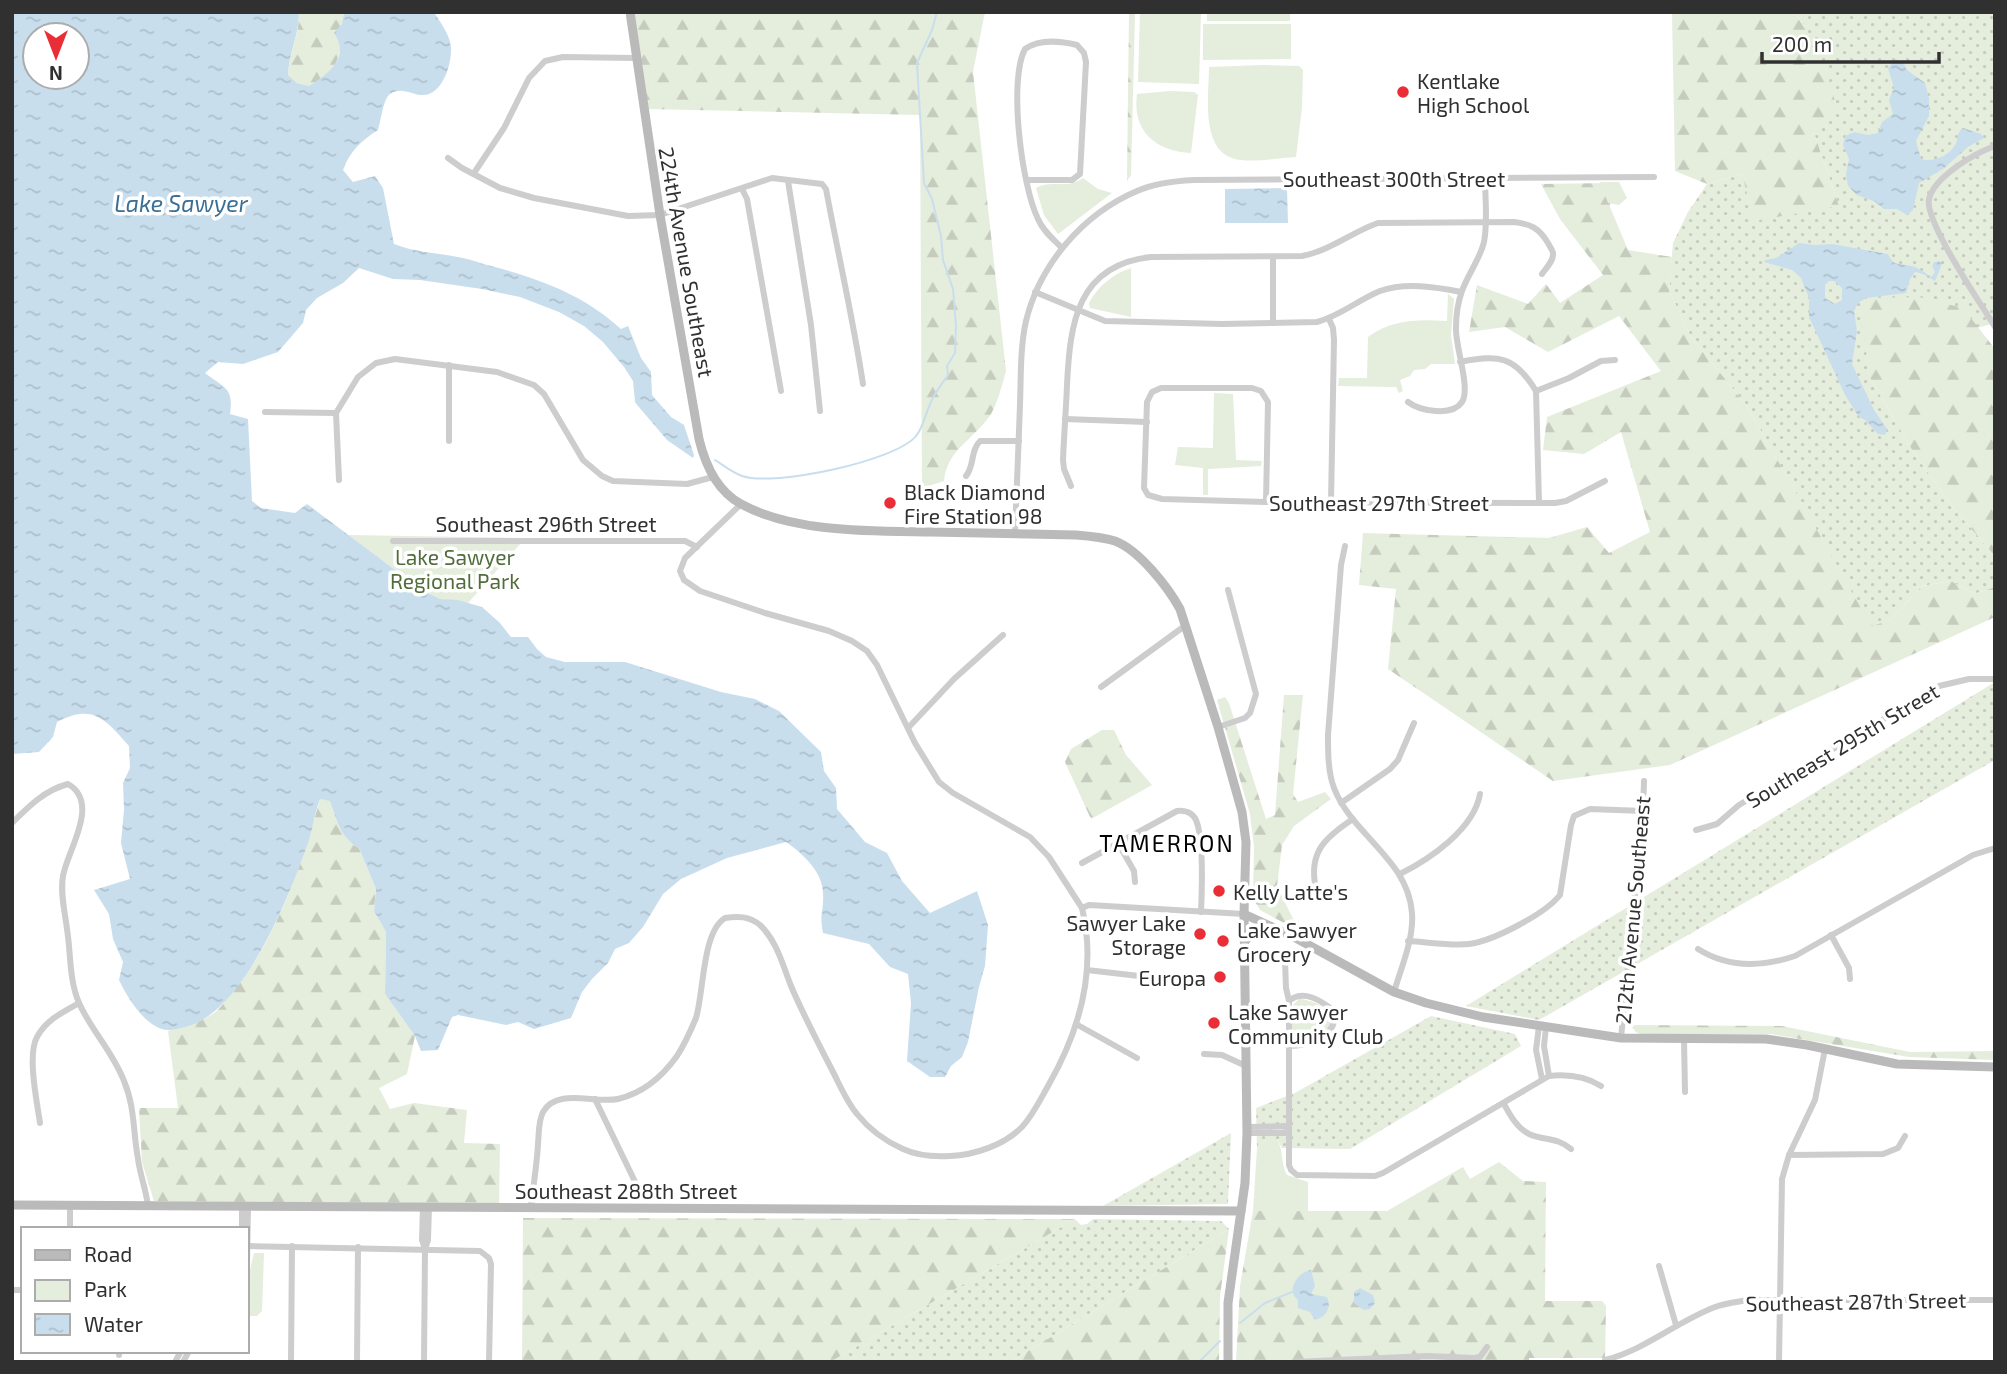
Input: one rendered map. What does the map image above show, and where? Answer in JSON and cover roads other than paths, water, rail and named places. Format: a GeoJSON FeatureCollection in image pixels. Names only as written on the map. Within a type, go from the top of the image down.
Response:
{"type":"FeatureCollection","features":[{"type":"Feature","properties":{"kind":"street","name":"224th Avenue Southeast"},"geometry":{"type":"LineString","coordinates":[[630,12],[660,215],[699,439],[713,477],[741,504]]}},
{"type":"Feature","properties":{"kind":"street"},"geometry":{"type":"LineString","coordinates":[[1027,180],[1077,178],[1082,170],[1086,62],[1084,53],[1077,45],[1040,42],[1025,49],[1022,54],[1018,102],[1018,136],[1027,180],[1037,219],[1062,248]]}},
{"type":"Feature","properties":{"kind":"street"},"geometry":{"type":"LineString","coordinates":[[474,173],[504,128],[529,78],[545,61],[563,57],[636,58]]}},
{"type":"Feature","properties":{"kind":"street"},"geometry":{"type":"LineString","coordinates":[[1995,146],[1975,155],[1936,186],[1928,206],[1949,251],[1995,327]]}},
{"type":"Feature","properties":{"kind":"street"},"geometry":{"type":"LineString","coordinates":[[449,158],[500,188],[534,198],[628,216],[660,215],[772,178],[822,184],[826,189],[854,325],[863,384]]}},
{"type":"Feature","properties":{"kind":"street","name":"Southeast 300th Street"},"geometry":{"type":"LineString","coordinates":[[1015,533],[1022,343],[1035,292],[1062,248],[1090,220],[1136,192],[1167,182],[1194,180],[1654,177]]}},
{"type":"Feature","properties":{"kind":"street"},"geometry":{"type":"LineString","coordinates":[[1408,402],[1422,409],[1447,410],[1460,405],[1465,393],[1456,347],[1456,327],[1461,292],[1484,243],[1485,178]]}},
{"type":"Feature","properties":{"kind":"street"},"geometry":{"type":"LineString","coordinates":[[788,181],[811,325],[820,411]]}},
{"type":"Feature","properties":{"kind":"street"},"geometry":{"type":"LineString","coordinates":[[742,189],[747,199],[781,391]]}},
{"type":"Feature","properties":{"kind":"street"},"geometry":{"type":"LineString","coordinates":[[1071,485],[1064,469],[1065,419],[1069,346],[1077,309],[1101,277],[1136,258],[1309,255],[1324,250],[1360,229],[1378,223],[1514,222],[1531,224],[1540,230],[1553,253],[1542,274]]}},
{"type":"Feature","properties":{"kind":"street"},"geometry":{"type":"LineString","coordinates":[[1273,257],[1273,323]]}},
{"type":"Feature","properties":{"kind":"street"},"geometry":{"type":"LineString","coordinates":[[1035,292],[1094,318],[1116,322],[1273,323],[1317,322],[1329,319],[1388,289],[1434,287],[1461,292]]}},
{"type":"Feature","properties":{"kind":"street"},"geometry":{"type":"LineString","coordinates":[[1329,319],[1334,340],[1331,502]]}},
{"type":"Feature","properties":{"kind":"street"},"geometry":{"type":"LineString","coordinates":[[1460,362],[1478,358],[1506,360],[1516,364],[1527,375],[1536,391],[1539,502]]}},
{"type":"Feature","properties":{"kind":"street"},"geometry":{"type":"LineString","coordinates":[[339,481],[336,413],[358,377],[376,363],[395,359],[497,372],[522,379],[544,394],[583,460],[602,476],[622,483],[687,484],[713,477]]}},
{"type":"Feature","properties":{"kind":"street"},"geometry":{"type":"LineString","coordinates":[[1536,391],[1601,361],[1615,360]]}},
{"type":"Feature","properties":{"kind":"street"},"geometry":{"type":"LineString","coordinates":[[449,365],[449,441]]}},
{"type":"Feature","properties":{"kind":"street"},"geometry":{"type":"LineString","coordinates":[[1065,419],[1147,422],[1147,402],[1152,392],[1161,388],[1252,388],[1261,391],[1268,402],[1266,502]]}},
{"type":"Feature","properties":{"kind":"street"},"geometry":{"type":"LineString","coordinates":[[265,412],[336,413]]}},
{"type":"Feature","properties":{"kind":"street","name":"Southeast 297th Street"},"geometry":{"type":"LineString","coordinates":[[1147,422],[1144,482],[1148,495],[1177,501],[1539,502],[1566,500],[1605,481]]}},
{"type":"Feature","properties":{"kind":"street"},"geometry":{"type":"LineString","coordinates":[[966,476],[972,468],[974,449],[980,441],[1019,441]]}},
{"type":"Feature","properties":{"kind":"street"},"geometry":{"type":"LineString","coordinates":[[531,1207],[541,1117],[550,1104],[565,1098],[619,1099],[654,1083],[677,1055],[695,1018],[709,943],[715,926],[725,918],[736,916],[752,920],[768,934],[799,1004],[854,1112],[887,1141],[913,1153],[936,1157],[964,1156],[1000,1142],[1023,1125],[1057,1070],[1076,1024],[1087,970],[1087,936],[1082,908],[1049,857],[1030,836],[944,787],[934,775],[877,664],[867,651],[829,631],[765,613],[690,586],[681,575],[680,568],[685,558],[741,504],[782,518],[818,525],[888,531],[1102,537],[1129,549],[1171,594],[1186,625],[1218,727],[1244,826],[1247,1130],[1245,1183],[1228,1303],[1228,1362]]}},
{"type":"Feature","properties":{"kind":"street","name":"Southeast 296th Street"},"geometry":{"type":"LineString","coordinates":[[393,541],[685,541],[697,547]]}},
{"type":"Feature","properties":{"kind":"street"},"geometry":{"type":"LineString","coordinates":[[1345,546],[1341,565],[1328,735],[1329,761],[1333,786],[1341,803],[1400,874],[1409,895],[1412,916],[1394,992]]}},
{"type":"Feature","properties":{"kind":"street"},"geometry":{"type":"LineString","coordinates":[[1218,727],[1245,718],[1250,713],[1256,694],[1228,590]]}},
{"type":"Feature","properties":{"kind":"street"},"geometry":{"type":"LineString","coordinates":[[1101,687],[1186,625]]}},
{"type":"Feature","properties":{"kind":"street"},"geometry":{"type":"LineString","coordinates":[[908,727],[954,679],[1003,635]]}},
{"type":"Feature","properties":{"kind":"street","name":"Southeast 295th Street"},"geometry":{"type":"LineString","coordinates":[[1696,830],[1717,824],[1739,805],[1939,686],[1969,679],[1995,679]]}},
{"type":"Feature","properties":{"kind":"street"},"geometry":{"type":"LineString","coordinates":[[1341,803],[1390,769],[1398,760],[1414,723]]}},
{"type":"Feature","properties":{"kind":"street","name":"212th Avenue Southeast"},"geometry":{"type":"LineString","coordinates":[[1621,1038],[1644,781]]}},
{"type":"Feature","properties":{"kind":"street"},"geometry":{"type":"LineString","coordinates":[[12,823],[42,795],[68,784],[81,796],[82,816],[62,879],[72,983],[79,1003],[114,1059],[130,1095],[138,1165],[148,1206]]}},
{"type":"Feature","properties":{"kind":"street"},"geometry":{"type":"LineString","coordinates":[[1400,874],[1423,863],[1465,824],[1478,808],[1480,794]]}},
{"type":"Feature","properties":{"kind":"street"},"geometry":{"type":"LineString","coordinates":[[1408,941],[1466,945],[1479,943],[1527,920],[1560,895],[1574,816],[1590,809],[1643,811]]}},
{"type":"Feature","properties":{"kind":"street"},"geometry":{"type":"LineString","coordinates":[[1082,863],[1177,811],[1185,811],[1192,814],[1196,821],[1202,870],[1201,912]]}},
{"type":"Feature","properties":{"kind":"street"},"geometry":{"type":"LineString","coordinates":[[1316,889],[1312,870],[1315,855],[1338,829],[1353,818]]}},
{"type":"Feature","properties":{"kind":"street"},"geometry":{"type":"LineString","coordinates":[[1118,843],[1134,871],[1135,882]]}},
{"type":"Feature","properties":{"kind":"street"},"geometry":{"type":"LineString","coordinates":[[1698,949],[1735,964],[1776,962],[1795,956],[1973,855],[1995,848]]}},
{"type":"Feature","properties":{"kind":"street"},"geometry":{"type":"LineString","coordinates":[[1082,908],[1089,905],[1244,914],[1276,928],[1394,992],[1454,1011],[1513,1023],[1621,1038],[1766,1039],[1897,1064],[1995,1066]]}},
{"type":"Feature","properties":{"kind":"street"},"geometry":{"type":"LineString","coordinates":[[1245,943],[1259,928],[1276,928]]}},
{"type":"Feature","properties":{"kind":"street"},"geometry":{"type":"LineString","coordinates":[[1831,935],[1849,968],[1850,979]]}},
{"type":"Feature","properties":{"kind":"street"},"geometry":{"type":"LineString","coordinates":[[1285,961],[1289,1001],[1289,1165],[1294,1173],[1302,1176],[1375,1176],[1504,1104],[1545,1077],[1569,1075],[1588,1079],[1601,1086]]}},
{"type":"Feature","properties":{"kind":"street"},"geometry":{"type":"LineString","coordinates":[[1087,970],[1165,979]]}},
{"type":"Feature","properties":{"kind":"street"},"geometry":{"type":"LineString","coordinates":[[1288,1046],[1307,1045],[1330,1031],[1335,1021],[1333,1010],[1307,995],[1297,996],[1289,1001]]}},
{"type":"Feature","properties":{"kind":"street"},"geometry":{"type":"LineString","coordinates":[[40,1123],[33,1055],[36,1039],[55,1016],[79,1003]]}},
{"type":"Feature","properties":{"kind":"street"},"geometry":{"type":"LineString","coordinates":[[1076,1024],[1137,1058]]}},
{"type":"Feature","properties":{"kind":"street"},"geometry":{"type":"LineString","coordinates":[[1542,1026],[1545,1077]]}},
{"type":"Feature","properties":{"kind":"street"},"geometry":{"type":"LineString","coordinates":[[1684,1039],[1685,1091]]}},
{"type":"Feature","properties":{"kind":"street"},"geometry":{"type":"LineString","coordinates":[[1779,1362],[1782,1179],[1789,1155],[1815,1100],[1825,1049]]}},
{"type":"Feature","properties":{"kind":"street"},"geometry":{"type":"LineString","coordinates":[[1203,1054],[1222,1055],[1246,1066]]}},
{"type":"Feature","properties":{"kind":"street"},"geometry":{"type":"LineString","coordinates":[[594,1099],[640,1192]]}},
{"type":"Feature","properties":{"kind":"street"},"geometry":{"type":"LineString","coordinates":[[1504,1104],[1513,1120],[1524,1130],[1530,1134],[1562,1141],[1571,1149]]}},
{"type":"Feature","properties":{"kind":"street"},"geometry":{"type":"LineString","coordinates":[[1247,1130],[1288,1130]]}},
{"type":"Feature","properties":{"kind":"street"},"geometry":{"type":"LineString","coordinates":[[1789,1155],[1883,1154],[1898,1148],[1905,1136]]}},
{"type":"Feature","properties":{"kind":"street","name":"Southeast 288th Street"},"geometry":{"type":"LineString","coordinates":[[12,1205],[1241,1211]]}},
{"type":"Feature","properties":{"kind":"street"},"geometry":{"type":"LineString","coordinates":[[70,1205],[70,1227]]}},
{"type":"Feature","properties":{"kind":"street"},"geometry":{"type":"LineString","coordinates":[[242,1227],[245,1205]]}},
{"type":"Feature","properties":{"kind":"street"},"geometry":{"type":"LineString","coordinates":[[245,1205],[246,1227]]}},
{"type":"Feature","properties":{"kind":"street"},"geometry":{"type":"LineString","coordinates":[[424,1362],[425,1249],[428,1240],[426,1206]]}},
{"type":"Feature","properties":{"kind":"street"},"geometry":{"type":"LineString","coordinates":[[248,1245],[477,1250],[485,1253],[491,1264],[489,1362]]}},
{"type":"Feature","properties":{"kind":"street"},"geometry":{"type":"LineString","coordinates":[[291,1362],[292,1246]]}},
{"type":"Feature","properties":{"kind":"street"},"geometry":{"type":"LineString","coordinates":[[357,1362],[358,1247]]}},
{"type":"Feature","properties":{"kind":"street"},"geometry":{"type":"LineString","coordinates":[[1658,1266],[1676,1325]]}},
{"type":"Feature","properties":{"kind":"street","name":"Southeast 287th Street"},"geometry":{"type":"LineString","coordinates":[[1605,1360],[1622,1356],[1657,1339],[1676,1325],[1717,1305],[1748,1300],[1995,1300]]}},
{"type":"Feature","properties":{"kind":"street"},"geometry":{"type":"LineString","coordinates":[[1294,1362],[1427,1356],[1474,1358],[1480,1357],[1487,1347]]}},
{"type":"Feature","properties":{"kind":"water","name":"Lake Sawyer"},"geometry":{"type":"Polygon","coordinates":[[[12,12],[299,12],[288,75],[297,83],[309,86],[330,70],[339,57],[339,42],[334,33],[342,24],[344,12],[434,12],[447,33],[451,47],[448,69],[441,84],[430,94],[402,91],[390,94],[384,105],[378,130],[357,147],[343,170],[353,182],[375,176],[383,188],[394,244],[467,259],[529,277],[577,298],[621,329],[628,326],[641,358],[651,372],[652,395],[671,417],[684,425],[693,458],[667,440],[638,406],[635,402],[633,381],[624,367],[603,342],[584,326],[559,312],[520,297],[420,280],[393,279],[359,268],[343,283],[317,298],[306,310],[303,323],[278,352],[243,364],[218,362],[205,373],[229,393],[230,414],[248,419],[252,501],[261,508],[295,513],[307,504],[422,590],[440,599],[458,600],[482,607],[511,637],[528,637],[546,657],[565,662],[625,662],[721,692],[755,699],[779,711],[821,752],[824,771],[836,788],[837,809],[865,842],[887,853],[902,881],[930,913],[977,891],[988,925],[985,966],[968,1042],[962,1057],[951,1066],[945,1077],[930,1077],[907,1061],[911,1003],[908,974],[890,967],[869,944],[823,933],[823,894],[820,878],[805,858],[786,842],[727,858],[681,879],[663,894],[643,927],[629,943],[615,949],[608,963],[582,992],[571,1018],[534,1029],[518,1022],[506,1025],[458,1015],[452,1017],[438,1050],[421,1051],[415,1036],[385,994],[386,932],[374,911],[376,889],[359,848],[343,834],[330,801],[320,799],[309,840],[290,889],[262,948],[245,976],[227,1000],[207,1017],[185,1027],[162,1029],[153,1025],[139,1012],[119,980],[123,962],[113,939],[109,914],[94,890],[130,879],[121,843],[123,783],[130,768],[129,746],[113,728],[98,717],[80,714],[57,722],[53,737],[39,752],[12,754],[12,12]]]}},
{"type":"Feature","properties":{"kind":"water"},"geometry":{"type":"Polygon","coordinates":[[[1895,59],[1903,62],[1907,70],[1925,83],[1929,98],[1929,116],[1916,141],[1921,159],[1936,159],[1946,154],[1954,147],[1963,128],[1981,134],[1984,138],[1968,147],[1943,169],[1919,183],[1913,210],[1907,215],[1897,209],[1884,209],[1874,201],[1857,195],[1848,186],[1846,174],[1849,159],[1843,145],[1845,136],[1854,132],[1868,135],[1878,133],[1882,122],[1893,114],[1889,100],[1894,88],[1888,68],[1895,59]]]}},
{"type":"Feature","properties":{"kind":"water"},"geometry":{"type":"Polygon","coordinates":[[[1287,188],[1288,223],[1225,223],[1225,189],[1287,188]]]}},
{"type":"Feature","properties":{"kind":"water"},"geometry":{"type":"Polygon","coordinates":[[[1799,243],[1832,244],[1888,254],[1895,263],[1916,268],[1931,277],[1935,272],[1932,266],[1934,262],[1939,261],[1942,264],[1935,281],[1915,272],[1906,293],[1866,298],[1858,303],[1854,311],[1857,331],[1852,364],[1874,410],[1887,429],[1885,435],[1878,434],[1859,417],[1845,395],[1809,317],[1809,298],[1801,278],[1792,270],[1764,262],[1776,258],[1799,243]],[[1834,281],[1825,285],[1825,298],[1835,304],[1842,300],[1842,288],[1834,281]]]}},
{"type":"Feature","properties":{"kind":"water"},"geometry":{"type":"Polygon","coordinates":[[[1311,1270],[1315,1286],[1311,1294],[1327,1297],[1329,1305],[1325,1314],[1315,1320],[1310,1312],[1298,1308],[1298,1300],[1293,1292],[1295,1282],[1301,1274],[1311,1270]]]}},
{"type":"Feature","properties":{"kind":"water"},"geometry":{"type":"Polygon","coordinates":[[[1360,1288],[1373,1295],[1375,1303],[1370,1309],[1364,1310],[1354,1303],[1354,1292],[1360,1288]]]}},
{"type":"Feature","properties":{"kind":"waterway"},"geometry":{"type":"LineString","coordinates":[[715,460],[742,476],[779,478],[833,470],[885,454],[916,436],[933,398],[948,375],[947,366],[955,353],[953,289],[943,260],[941,236],[932,199],[924,183],[917,63],[937,12]]}},
{"type":"Feature","properties":{"kind":"waterway"},"geometry":{"type":"LineString","coordinates":[[1240,1323],[1265,1303],[1292,1292]]}},
{"type":"Feature","properties":{"kind":"waterway"},"geometry":{"type":"LineString","coordinates":[[1199,1362],[1220,1341]]}},
{"type":"Feature","properties":{"kind":"place","name":"Kentlake High School"},"geometry":{"type":"Point","coordinates":[1403,92]}},
{"type":"Feature","properties":{"kind":"place","name":"Black Diamond Fire Station 98"},"geometry":{"type":"Point","coordinates":[890,503]}},
{"type":"Feature","properties":{"kind":"place","name":"Kelly Latte's"},"geometry":{"type":"Point","coordinates":[1219,891]}},
{"type":"Feature","properties":{"kind":"place","name":"Sawyer Lake Storage"},"geometry":{"type":"Point","coordinates":[1200,934]}},
{"type":"Feature","properties":{"kind":"place","name":"Lake Sawyer Grocery"},"geometry":{"type":"Point","coordinates":[1223,941]}},
{"type":"Feature","properties":{"kind":"place","name":"Europa"},"geometry":{"type":"Point","coordinates":[1220,977]}},
{"type":"Feature","properties":{"kind":"place","name":"Lake Sawyer Community Club"},"geometry":{"type":"Point","coordinates":[1214,1023]}},
{"type":"Feature","properties":{"kind":"district","name":"TAMERRON"},"geometry":{"type":"Point","coordinates":[1167,843]}},
{"type":"Feature","properties":{"kind":"park label","name":"Lake Sawyer Regional Park"},"geometry":{"type":"Point","coordinates":[455,568]}}]}
